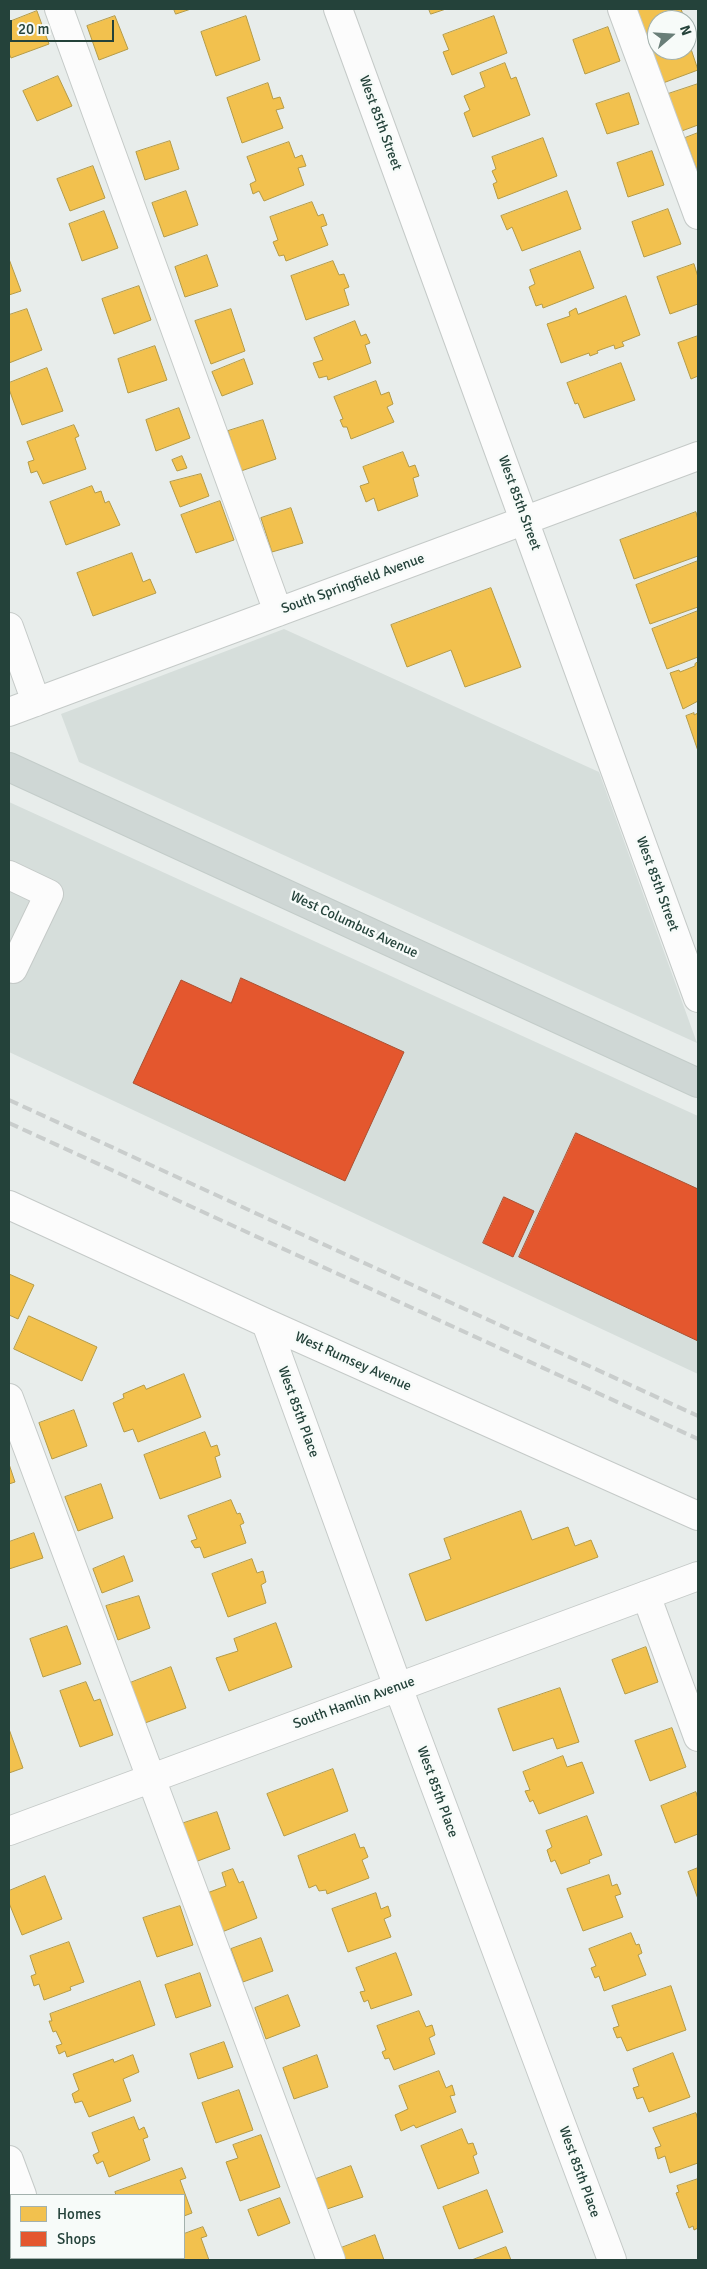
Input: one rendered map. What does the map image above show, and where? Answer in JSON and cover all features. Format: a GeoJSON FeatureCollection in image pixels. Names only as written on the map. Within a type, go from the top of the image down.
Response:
{"type":"FeatureCollection","features":[{"type":"Feature","properties":{"kind":"main road","name":"West Columbus Avenue"},"geometry":{"type":"LineString","coordinates":[[9,767],[698,1083]]}},
{"type":"Feature","properties":{"kind":"street"},"geometry":{"type":"LineString","coordinates":[[60,9],[278,612]]}},
{"type":"Feature","properties":{"kind":"street","name":"West 85th Street"},"geometry":{"type":"LineString","coordinates":[[338,9],[698,998]]}},
{"type":"Feature","properties":{"kind":"street"},"geometry":{"type":"LineString","coordinates":[[622,9],[698,215]]}},
{"type":"Feature","properties":{"kind":"street","name":"South Springfield Avenue"},"geometry":{"type":"LineString","coordinates":[[9,712],[698,456]]}},
{"type":"Feature","properties":{"kind":"street"},"geometry":{"type":"LineString","coordinates":[[9,627],[36,702]]}},
{"type":"Feature","properties":{"kind":"street"},"geometry":{"type":"LineString","coordinates":[[9,875],[49,894],[13,969],[9,967]]}},
{"type":"Feature","properties":{"kind":"street","name":"West Rumsey Avenue"},"geometry":{"type":"LineString","coordinates":[[9,1205],[266,1323],[698,1516]]}},
{"type":"Feature","properties":{"kind":"street","name":"West 85th Place"},"geometry":{"type":"LineString","coordinates":[[266,1323],[398,1687],[612,2260]]}},
{"type":"Feature","properties":{"kind":"street"},"geometry":{"type":"LineString","coordinates":[[9,1398],[330,2260]]}},
{"type":"Feature","properties":{"kind":"street","name":"South Hamlin Avenue"},"geometry":{"type":"LineString","coordinates":[[9,1831],[698,1576]]}},
{"type":"Feature","properties":{"kind":"street"},"geometry":{"type":"LineString","coordinates":[[646,1595],[698,1737]]}},
{"type":"Feature","properties":{"kind":"street"},"geometry":{"type":"LineString","coordinates":[[9,2160],[22,2194]]}},
{"type":"Feature","properties":{"kind":"shaded area"},"geometry":{"type":"Polygon","coordinates":[[[284,629],[599,772],[697,1043],[79,762],[61,714],[284,629]]]}},
{"type":"Feature","properties":{"kind":"shaded area"},"geometry":{"type":"Polygon","coordinates":[[[9,802],[698,1116],[698,1374],[9,1052],[9,802]]]}},
{"type":"Feature","properties":{"kind":"building: Homes"},"geometry":{"type":"Polygon","coordinates":[[[174,9],[191,9],[176,14],[174,9]]]}},
{"type":"Feature","properties":{"kind":"building: Homes"},"geometry":{"type":"Polygon","coordinates":[[[429,9],[446,9],[431,14],[429,9]]]}},
{"type":"Feature","properties":{"kind":"building: Homes"},"geometry":{"type":"Polygon","coordinates":[[[634,9],[681,9],[647,10],[647,39],[645,40],[634,9]]]}},
{"type":"Feature","properties":{"kind":"building: Homes"},"geometry":{"type":"Polygon","coordinates":[[[37,11],[49,44],[11,58],[9,53],[9,22],[37,11]]]}},
{"type":"Feature","properties":{"kind":"building: Homes"},"geometry":{"type":"Polygon","coordinates":[[[115,16],[128,49],[99,60],[87,26],[115,16]]]}},
{"type":"Feature","properties":{"kind":"building: Homes"},"geometry":{"type":"Polygon","coordinates":[[[246,16],[260,60],[216,76],[201,32],[246,16]]]}},
{"type":"Feature","properties":{"kind":"building: Homes"},"geometry":{"type":"Polygon","coordinates":[[[494,16],[507,53],[452,75],[443,52],[449,50],[443,35],[494,16]]]}},
{"type":"Feature","properties":{"kind":"building: Homes"},"geometry":{"type":"Polygon","coordinates":[[[608,27],[620,61],[585,74],[573,40],[608,27]]]}},
{"type":"Feature","properties":{"kind":"building: Homes"},"geometry":{"type":"Polygon","coordinates":[[[655,60],[695,60],[698,70],[663,83],[655,60]]]}},
{"type":"Feature","properties":{"kind":"building: Homes"},"geometry":{"type":"Polygon","coordinates":[[[505,63],[511,79],[516,77],[530,115],[473,137],[464,113],[470,110],[464,96],[485,87],[480,73],[505,63]]]}},
{"type":"Feature","properties":{"kind":"building: Homes"},"geometry":{"type":"Polygon","coordinates":[[[58,76],[72,106],[37,121],[23,91],[58,76]]]}},
{"type":"Feature","properties":{"kind":"building: Homes"},"geometry":{"type":"Polygon","coordinates":[[[268,83],[273,99],[280,97],[284,108],[276,110],[283,128],[242,143],[227,98],[268,83]]]}},
{"type":"Feature","properties":{"kind":"building: Homes"},"geometry":{"type":"Polygon","coordinates":[[[698,84],[698,125],[679,132],[665,95],[698,84]]]}},
{"type":"Feature","properties":{"kind":"building: Homes"},"geometry":{"type":"Polygon","coordinates":[[[629,93],[639,124],[607,134],[596,104],[629,93]]]}},
{"type":"Feature","properties":{"kind":"building: Homes"},"geometry":{"type":"Polygon","coordinates":[[[698,133],[698,169],[697,170],[685,138],[698,133]]]}},
{"type":"Feature","properties":{"kind":"building: Homes"},"geometry":{"type":"Polygon","coordinates":[[[543,138],[557,176],[498,199],[493,184],[497,182],[492,171],[496,169],[492,157],[543,138]]]}},
{"type":"Feature","properties":{"kind":"building: Homes"},"geometry":{"type":"Polygon","coordinates":[[[170,141],[179,169],[145,180],[136,152],[170,141]]]}},
{"type":"Feature","properties":{"kind":"building: Homes"},"geometry":{"type":"Polygon","coordinates":[[[289,142],[295,158],[302,155],[306,166],[298,168],[304,185],[264,201],[259,191],[253,194],[250,184],[256,181],[247,157],[289,142]]]}},
{"type":"Feature","properties":{"kind":"building: Homes"},"geometry":{"type":"Polygon","coordinates":[[[652,151],[664,185],[628,197],[617,163],[652,151]]]}},
{"type":"Feature","properties":{"kind":"building: Homes"},"geometry":{"type":"Polygon","coordinates":[[[93,166],[105,198],[70,211],[57,179],[93,166]]]}},
{"type":"Feature","properties":{"kind":"building: Homes"},"geometry":{"type":"Polygon","coordinates":[[[186,191],[198,225],[164,237],[152,203],[186,191]]]}},
{"type":"Feature","properties":{"kind":"building: Homes"},"geometry":{"type":"Polygon","coordinates":[[[567,191],[581,229],[522,251],[512,227],[507,230],[501,216],[567,191]]]}},
{"type":"Feature","properties":{"kind":"building: Homes"},"geometry":{"type":"Polygon","coordinates":[[[312,202],[318,216],[323,214],[327,225],[321,227],[328,245],[286,261],[284,255],[279,256],[273,242],[278,240],[270,217],[312,202]]]}},
{"type":"Feature","properties":{"kind":"building: Homes"},"geometry":{"type":"Polygon","coordinates":[[[668,209],[681,244],[644,257],[632,222],[668,209]]]}},
{"type":"Feature","properties":{"kind":"building: Homes"},"geometry":{"type":"Polygon","coordinates":[[[104,211],[118,248],[82,261],[69,224],[104,211]]]}},
{"type":"Feature","properties":{"kind":"building: Homes"},"geometry":{"type":"Polygon","coordinates":[[[580,251],[594,288],[543,308],[542,304],[536,306],[529,287],[535,284],[530,270],[580,251]]]}},
{"type":"Feature","properties":{"kind":"building: Homes"},"geometry":{"type":"Polygon","coordinates":[[[207,255],[218,286],[185,297],[175,267],[207,255]]]}},
{"type":"Feature","properties":{"kind":"building: Homes"},"geometry":{"type":"Polygon","coordinates":[[[9,259],[21,291],[9,295],[9,259]]]}},
{"type":"Feature","properties":{"kind":"building: Homes"},"geometry":{"type":"Polygon","coordinates":[[[333,261],[339,275],[344,274],[349,287],[344,289],[349,305],[306,320],[291,276],[333,261]]]}},
{"type":"Feature","properties":{"kind":"building: Homes"},"geometry":{"type":"Polygon","coordinates":[[[694,264],[698,277],[698,304],[670,314],[657,277],[694,264]]]}},
{"type":"Feature","properties":{"kind":"building: Homes"},"geometry":{"type":"Polygon","coordinates":[[[139,286],[151,320],[114,334],[102,299],[139,286]]]}},
{"type":"Feature","properties":{"kind":"building: Homes"},"geometry":{"type":"Polygon","coordinates":[[[626,296],[640,335],[622,342],[624,346],[615,349],[614,345],[597,351],[598,353],[590,356],[589,353],[561,363],[547,324],[570,316],[569,312],[576,308],[578,314],[626,296]]]}},
{"type":"Feature","properties":{"kind":"building: Homes"},"geometry":{"type":"Polygon","coordinates":[[[27,309],[42,350],[9,363],[9,315],[27,309]]]}},
{"type":"Feature","properties":{"kind":"building: Homes"},"geometry":{"type":"Polygon","coordinates":[[[231,309],[245,351],[211,364],[195,321],[231,309]]]}},
{"type":"Feature","properties":{"kind":"building: Homes"},"geometry":{"type":"Polygon","coordinates":[[[355,321],[361,336],[366,334],[370,343],[365,345],[371,363],[328,380],[327,376],[319,378],[313,363],[323,360],[314,338],[355,321]]]}},
{"type":"Feature","properties":{"kind":"building: Homes"},"geometry":{"type":"Polygon","coordinates":[[[698,336],[698,376],[691,379],[678,343],[698,336]]]}},
{"type":"Feature","properties":{"kind":"building: Homes"},"geometry":{"type":"Polygon","coordinates":[[[155,346],[167,380],[128,393],[118,359],[155,346]]]}},
{"type":"Feature","properties":{"kind":"building: Homes"},"geometry":{"type":"Polygon","coordinates":[[[244,359],[253,384],[222,396],[212,372],[244,359]]]}},
{"type":"Feature","properties":{"kind":"building: Homes"},"geometry":{"type":"Polygon","coordinates":[[[621,363],[635,400],[584,418],[578,403],[575,404],[567,383],[621,363]]]}},
{"type":"Feature","properties":{"kind":"building: Homes"},"geometry":{"type":"Polygon","coordinates":[[[47,368],[63,411],[22,425],[9,389],[9,383],[47,368]]]}},
{"type":"Feature","properties":{"kind":"building: Homes"},"geometry":{"type":"Polygon","coordinates":[[[376,381],[381,395],[389,392],[393,404],[387,407],[394,422],[351,439],[347,427],[343,427],[340,420],[343,419],[334,397],[376,381]]]}},
{"type":"Feature","properties":{"kind":"building: Homes"},"geometry":{"type":"Polygon","coordinates":[[[179,408],[190,438],[156,451],[146,420],[179,408]]]}},
{"type":"Feature","properties":{"kind":"building: Homes"},"geometry":{"type":"Polygon","coordinates":[[[263,420],[276,459],[241,471],[228,431],[263,420]]]}},
{"type":"Feature","properties":{"kind":"building: Homes"},"geometry":{"type":"Polygon","coordinates":[[[74,425],[79,436],[75,438],[86,469],[43,484],[37,471],[31,473],[28,462],[34,460],[27,442],[74,425]]]}},
{"type":"Feature","properties":{"kind":"building: Homes"},"geometry":{"type":"Polygon","coordinates":[[[403,452],[409,467],[415,465],[419,476],[413,478],[418,496],[378,511],[374,498],[366,502],[360,486],[369,483],[363,467],[403,452]]]}},
{"type":"Feature","properties":{"kind":"building: Homes"},"geometry":{"type":"Polygon","coordinates":[[[182,456],[187,468],[177,471],[172,460],[182,456]]]}},
{"type":"Feature","properties":{"kind":"building: Homes"},"geometry":{"type":"Polygon","coordinates":[[[201,474],[209,496],[180,507],[170,482],[201,474]]]}},
{"type":"Feature","properties":{"kind":"building: Homes"},"geometry":{"type":"Polygon","coordinates":[[[92,486],[95,493],[101,491],[105,503],[109,501],[120,525],[66,545],[50,502],[92,486]]]}},
{"type":"Feature","properties":{"kind":"building: Homes"},"geometry":{"type":"Polygon","coordinates":[[[220,501],[234,540],[196,553],[181,515],[220,501]]]}},
{"type":"Feature","properties":{"kind":"building: Homes"},"geometry":{"type":"Polygon","coordinates":[[[291,508],[303,543],[272,552],[261,518],[291,508]]]}},
{"type":"Feature","properties":{"kind":"building: Homes"},"geometry":{"type":"Polygon","coordinates":[[[696,512],[698,520],[698,556],[634,579],[620,540],[696,512]]]}},
{"type":"Feature","properties":{"kind":"building: Homes"},"geometry":{"type":"Polygon","coordinates":[[[132,553],[143,582],[150,579],[156,593],[93,616],[77,573],[132,553]]]}},
{"type":"Feature","properties":{"kind":"building: Homes"},"geometry":{"type":"Polygon","coordinates":[[[698,561],[698,607],[650,624],[636,585],[698,561]]]}},
{"type":"Feature","properties":{"kind":"building: Homes"},"geometry":{"type":"Polygon","coordinates":[[[491,588],[521,667],[465,687],[451,650],[407,667],[391,625],[491,588]]]}},
{"type":"Feature","properties":{"kind":"building: Homes"},"geometry":{"type":"Polygon","coordinates":[[[698,611],[698,657],[667,669],[652,629],[698,611]]]}},
{"type":"Feature","properties":{"kind":"building: Homes"},"geometry":{"type":"Polygon","coordinates":[[[698,662],[698,701],[683,709],[670,673],[679,670],[680,672],[695,666],[698,662]]]}},
{"type":"Feature","properties":{"kind":"building: Homes"},"geometry":{"type":"Polygon","coordinates":[[[694,713],[694,715],[698,713],[698,751],[686,716],[694,713]]]}},
{"type":"Feature","properties":{"kind":"building: Homes"},"geometry":{"type":"Polygon","coordinates":[[[9,1274],[34,1285],[18,1319],[9,1315],[9,1274]]]}},
{"type":"Feature","properties":{"kind":"building: Homes"},"geometry":{"type":"Polygon","coordinates":[[[29,1316],[97,1347],[82,1381],[14,1349],[29,1316]]]}},
{"type":"Feature","properties":{"kind":"building: Homes"},"geometry":{"type":"Polygon","coordinates":[[[184,1374],[201,1417],[138,1442],[133,1429],[124,1432],[113,1403],[124,1398],[123,1394],[144,1385],[146,1389],[184,1374]]]}},
{"type":"Feature","properties":{"kind":"building: Homes"},"geometry":{"type":"Polygon","coordinates":[[[74,1410],[87,1446],[52,1459],[39,1423],[74,1410]]]}},
{"type":"Feature","properties":{"kind":"building: Homes"},"geometry":{"type":"Polygon","coordinates":[[[205,1432],[211,1447],[217,1445],[220,1455],[215,1457],[221,1477],[160,1499],[144,1455],[205,1432]]]}},
{"type":"Feature","properties":{"kind":"building: Homes"},"geometry":{"type":"Polygon","coordinates":[[[9,1464],[15,1482],[9,1484],[9,1464]]]}},
{"type":"Feature","properties":{"kind":"building: Homes"},"geometry":{"type":"Polygon","coordinates":[[[101,1484],[113,1518],[78,1531],[65,1497],[101,1484]]]}},
{"type":"Feature","properties":{"kind":"building: Homes"},"geometry":{"type":"Polygon","coordinates":[[[231,1500],[237,1514],[240,1513],[244,1523],[240,1525],[246,1543],[204,1558],[200,1547],[195,1548],[191,1541],[197,1539],[188,1516],[231,1500]]]}},
{"type":"Feature","properties":{"kind":"building: Homes"},"geometry":{"type":"Polygon","coordinates":[[[521,1511],[532,1540],[568,1527],[575,1546],[591,1540],[598,1557],[426,1621],[409,1574],[451,1559],[444,1539],[521,1511]]]}},
{"type":"Feature","properties":{"kind":"building: Homes"},"geometry":{"type":"Polygon","coordinates":[[[34,1533],[43,1558],[9,1569],[9,1542],[34,1533]]]}},
{"type":"Feature","properties":{"kind":"building: Homes"},"geometry":{"type":"Polygon","coordinates":[[[124,1556],[133,1581],[102,1593],[93,1569],[124,1556]]]}},
{"type":"Feature","properties":{"kind":"building: Homes"},"geometry":{"type":"Polygon","coordinates":[[[252,1559],[257,1573],[263,1571],[266,1582],[261,1585],[266,1603],[228,1617],[212,1574],[252,1559]]]}},
{"type":"Feature","properties":{"kind":"building: Homes"},"geometry":{"type":"Polygon","coordinates":[[[139,1596],[150,1628],[118,1640],[106,1606],[139,1596]]]}},
{"type":"Feature","properties":{"kind":"building: Homes"},"geometry":{"type":"Polygon","coordinates":[[[276,1623],[292,1667],[229,1691],[216,1658],[238,1651],[234,1639],[276,1623]]]}},
{"type":"Feature","properties":{"kind":"building: Homes"},"geometry":{"type":"Polygon","coordinates":[[[67,1626],[81,1664],[43,1677],[30,1639],[67,1626]]]}},
{"type":"Feature","properties":{"kind":"building: Homes"},"geometry":{"type":"Polygon","coordinates":[[[646,1647],[658,1682],[625,1694],[612,1660],[646,1647]]]}},
{"type":"Feature","properties":{"kind":"building: Homes"},"geometry":{"type":"Polygon","coordinates":[[[171,1667],[186,1708],[145,1723],[130,1683],[171,1667]]]}},
{"type":"Feature","properties":{"kind":"building: Homes"},"geometry":{"type":"Polygon","coordinates":[[[86,1682],[94,1701],[100,1699],[113,1735],[80,1747],[60,1691],[86,1682]]]}},
{"type":"Feature","properties":{"kind":"building: Homes"},"geometry":{"type":"Polygon","coordinates":[[[560,1688],[579,1742],[557,1749],[553,1738],[513,1751],[498,1709],[560,1688]]]}},
{"type":"Feature","properties":{"kind":"building: Homes"},"geometry":{"type":"Polygon","coordinates":[[[672,1728],[686,1767],[650,1781],[635,1741],[672,1728]]]}},
{"type":"Feature","properties":{"kind":"building: Homes"},"geometry":{"type":"Polygon","coordinates":[[[9,1729],[23,1768],[9,1773],[9,1729]]]}},
{"type":"Feature","properties":{"kind":"building: Homes"},"geometry":{"type":"Polygon","coordinates":[[[563,1756],[567,1767],[582,1762],[594,1793],[539,1814],[533,1800],[530,1802],[525,1791],[530,1790],[523,1772],[563,1756]]]}},
{"type":"Feature","properties":{"kind":"building: Homes"},"geometry":{"type":"Polygon","coordinates":[[[333,1769],[348,1811],[284,1836],[267,1794],[333,1769]]]}},
{"type":"Feature","properties":{"kind":"building: Homes"},"geometry":{"type":"Polygon","coordinates":[[[696,1792],[698,1799],[698,1834],[675,1843],[661,1806],[696,1792]]]}},
{"type":"Feature","properties":{"kind":"building: Homes"},"geometry":{"type":"Polygon","coordinates":[[[217,1812],[230,1849],[195,1862],[181,1824],[217,1812]]]}},
{"type":"Feature","properties":{"kind":"building: Homes"},"geometry":{"type":"Polygon","coordinates":[[[587,1816],[602,1855],[589,1860],[590,1863],[561,1874],[555,1860],[551,1862],[547,1850],[552,1847],[546,1831],[587,1816]]]}},
{"type":"Feature","properties":{"kind":"building: Homes"},"geometry":{"type":"Polygon","coordinates":[[[355,1834],[360,1848],[364,1847],[368,1857],[362,1860],[369,1878],[327,1894],[326,1890],[319,1891],[316,1885],[309,1888],[298,1856],[355,1834]]]}},
{"type":"Feature","properties":{"kind":"building: Homes"},"geometry":{"type":"Polygon","coordinates":[[[698,1868],[698,1899],[688,1872],[698,1868]]]}},
{"type":"Feature","properties":{"kind":"building: Homes"},"geometry":{"type":"Polygon","coordinates":[[[233,1869],[239,1883],[243,1881],[257,1918],[222,1932],[207,1893],[226,1886],[222,1873],[233,1869]]]}},
{"type":"Feature","properties":{"kind":"building: Homes"},"geometry":{"type":"Polygon","coordinates":[[[609,1875],[612,1886],[617,1884],[621,1894],[615,1896],[623,1917],[583,1931],[567,1889],[609,1875]]]}},
{"type":"Feature","properties":{"kind":"building: Homes"},"geometry":{"type":"Polygon","coordinates":[[[45,1876],[62,1919],[22,1935],[9,1903],[9,1891],[45,1876]]]}},
{"type":"Feature","properties":{"kind":"building: Homes"},"geometry":{"type":"Polygon","coordinates":[[[376,1893],[381,1909],[388,1906],[391,1916],[384,1919],[391,1937],[348,1952],[332,1909],[376,1893]]]}},
{"type":"Feature","properties":{"kind":"building: Homes"},"geometry":{"type":"Polygon","coordinates":[[[180,1906],[193,1945],[157,1957],[143,1918],[180,1906]]]}},
{"type":"Feature","properties":{"kind":"building: Homes"},"geometry":{"type":"Polygon","coordinates":[[[631,1933],[636,1945],[639,1944],[642,1953],[638,1955],[646,1975],[604,1991],[599,1976],[595,1978],[591,1968],[596,1966],[589,1949],[631,1933]]]}},
{"type":"Feature","properties":{"kind":"building: Homes"},"geometry":{"type":"Polygon","coordinates":[[[261,1938],[273,1971],[243,1982],[231,1949],[261,1938]]]}},
{"type":"Feature","properties":{"kind":"building: Homes"},"geometry":{"type":"Polygon","coordinates":[[[69,1942],[84,1982],[70,1987],[71,1990],[44,2000],[39,1984],[34,1986],[31,1976],[36,1974],[30,1956],[69,1942]]]}},
{"type":"Feature","properties":{"kind":"building: Homes"},"geometry":{"type":"Polygon","coordinates":[[[396,1953],[412,1995],[371,2009],[368,2000],[364,2002],[360,1992],[365,1991],[356,1968],[396,1953]]]}},
{"type":"Feature","properties":{"kind":"building: Homes"},"geometry":{"type":"Polygon","coordinates":[[[200,1973],[211,2006],[176,2018],[165,1985],[200,1973]]]}},
{"type":"Feature","properties":{"kind":"building: Homes"},"geometry":{"type":"Polygon","coordinates":[[[140,1981],[155,2025],[67,2057],[65,2051],[59,2054],[56,2046],[62,2044],[56,2031],[53,2032],[49,2021],[52,2021],[50,2014],[140,1981]]]}},
{"type":"Feature","properties":{"kind":"building: Homes"},"geometry":{"type":"Polygon","coordinates":[[[671,1986],[686,2030],[627,2051],[621,2037],[617,2038],[613,2028],[619,2026],[612,2006],[671,1986]]]}},
{"type":"Feature","properties":{"kind":"building: Homes"},"geometry":{"type":"Polygon","coordinates":[[[288,1995],[300,2026],[266,2039],[255,2008],[288,1995]]]}},
{"type":"Feature","properties":{"kind":"building: Homes"},"geometry":{"type":"Polygon","coordinates":[[[419,2011],[426,2027],[432,2025],[435,2035],[429,2038],[435,2054],[394,2070],[389,2058],[385,2059],[382,2052],[386,2050],[377,2026],[419,2011]]]}},
{"type":"Feature","properties":{"kind":"building: Homes"},"geometry":{"type":"Polygon","coordinates":[[[224,2042],[233,2067],[198,2079],[190,2054],[224,2042]]]}},
{"type":"Feature","properties":{"kind":"building: Homes"},"geometry":{"type":"Polygon","coordinates":[[[673,2053],[690,2097],[649,2112],[643,2097],[637,2099],[633,2088],[639,2086],[633,2069],[673,2053]]]}},
{"type":"Feature","properties":{"kind":"building: Homes"},"geometry":{"type":"Polygon","coordinates":[[[133,2055],[139,2072],[123,2079],[131,2101],[89,2117],[82,2101],[75,2103],[72,2094],[79,2090],[73,2074],[113,2059],[114,2062],[133,2055]]]}},
{"type":"Feature","properties":{"kind":"building: Homes"},"geometry":{"type":"Polygon","coordinates":[[[317,2055],[328,2087],[294,2099],[283,2068],[317,2055]]]}},
{"type":"Feature","properties":{"kind":"building: Homes"},"geometry":{"type":"Polygon","coordinates":[[[439,2071],[446,2088],[452,2085],[455,2095],[450,2096],[456,2112],[416,2128],[414,2125],[401,2131],[395,2115],[408,2109],[399,2086],[439,2071]]]}},
{"type":"Feature","properties":{"kind":"building: Homes"},"geometry":{"type":"Polygon","coordinates":[[[239,2090],[253,2130],[216,2143],[202,2103],[239,2090]]]}},
{"type":"Feature","properties":{"kind":"building: Homes"},"geometry":{"type":"Polygon","coordinates":[[[696,2113],[698,2120],[698,2163],[670,2173],[665,2156],[658,2159],[655,2148],[661,2146],[653,2128],[696,2113]]]}},
{"type":"Feature","properties":{"kind":"building: Homes"},"geometry":{"type":"Polygon","coordinates":[[[134,2117],[139,2130],[144,2127],[148,2137],[143,2139],[150,2160],[109,2177],[103,2161],[97,2164],[93,2155],[99,2152],[92,2133],[134,2117]]]}},
{"type":"Feature","properties":{"kind":"building: Homes"},"geometry":{"type":"Polygon","coordinates":[[[462,2129],[468,2144],[473,2143],[477,2154],[473,2156],[479,2173],[438,2189],[421,2146],[462,2129]]]}},
{"type":"Feature","properties":{"kind":"building: Homes"},"geometry":{"type":"Polygon","coordinates":[[[261,2135],[280,2187],[240,2201],[226,2162],[238,2158],[233,2145],[261,2135]]]}},
{"type":"Feature","properties":{"kind":"building: Homes"},"geometry":{"type":"Polygon","coordinates":[[[351,2166],[363,2197],[327,2209],[316,2179],[351,2166]]]}},
{"type":"Feature","properties":{"kind":"building: Homes"},"geometry":{"type":"Polygon","coordinates":[[[182,2168],[186,2178],[180,2180],[192,2213],[185,2216],[185,2194],[116,2194],[115,2192],[182,2168]]]}},
{"type":"Feature","properties":{"kind":"building: Homes"},"geometry":{"type":"Polygon","coordinates":[[[698,2179],[698,2228],[694,2230],[693,2226],[689,2228],[676,2193],[679,2192],[677,2186],[698,2179]]]}},
{"type":"Feature","properties":{"kind":"building: Homes"},"geometry":{"type":"Polygon","coordinates":[[[487,2190],[503,2232],[459,2249],[443,2207],[487,2190]]]}},
{"type":"Feature","properties":{"kind":"building: Homes"},"geometry":{"type":"Polygon","coordinates":[[[280,2198],[290,2223],[258,2236],[248,2210],[280,2198]]]}},
{"type":"Feature","properties":{"kind":"building: Homes"},"geometry":{"type":"Polygon","coordinates":[[[203,2227],[207,2236],[201,2238],[209,2260],[137,2260],[185,2259],[185,2234],[203,2227]]]}},
{"type":"Feature","properties":{"kind":"building: Homes"},"geometry":{"type":"Polygon","coordinates":[[[375,2235],[384,2260],[346,2260],[341,2248],[375,2235]]]}},
{"type":"Feature","properties":{"kind":"building: Homes"},"geometry":{"type":"Polygon","coordinates":[[[506,2247],[511,2260],[472,2260],[506,2247]]]}},
{"type":"Feature","properties":{"kind":"building: Shops"},"geometry":{"type":"Polygon","coordinates":[[[241,978],[404,1052],[345,1181],[133,1083],[181,980],[231,1003],[241,978]]]}},
{"type":"Feature","properties":{"kind":"building: Shops"},"geometry":{"type":"Polygon","coordinates":[[[576,1133],[698,1189],[698,1341],[519,1257],[576,1133]]]}},
{"type":"Feature","properties":{"kind":"building: Shops"},"geometry":{"type":"Polygon","coordinates":[[[504,1197],[534,1211],[513,1257],[483,1243],[504,1197]]]}},
{"type":"Feature","properties":{"kind":"railway"},"geometry":{"type":"LineString","coordinates":[[9,1100],[698,1416]]}},
{"type":"Feature","properties":{"kind":"railway"},"geometry":{"type":"LineString","coordinates":[[9,1123],[698,1439]]}}]}
